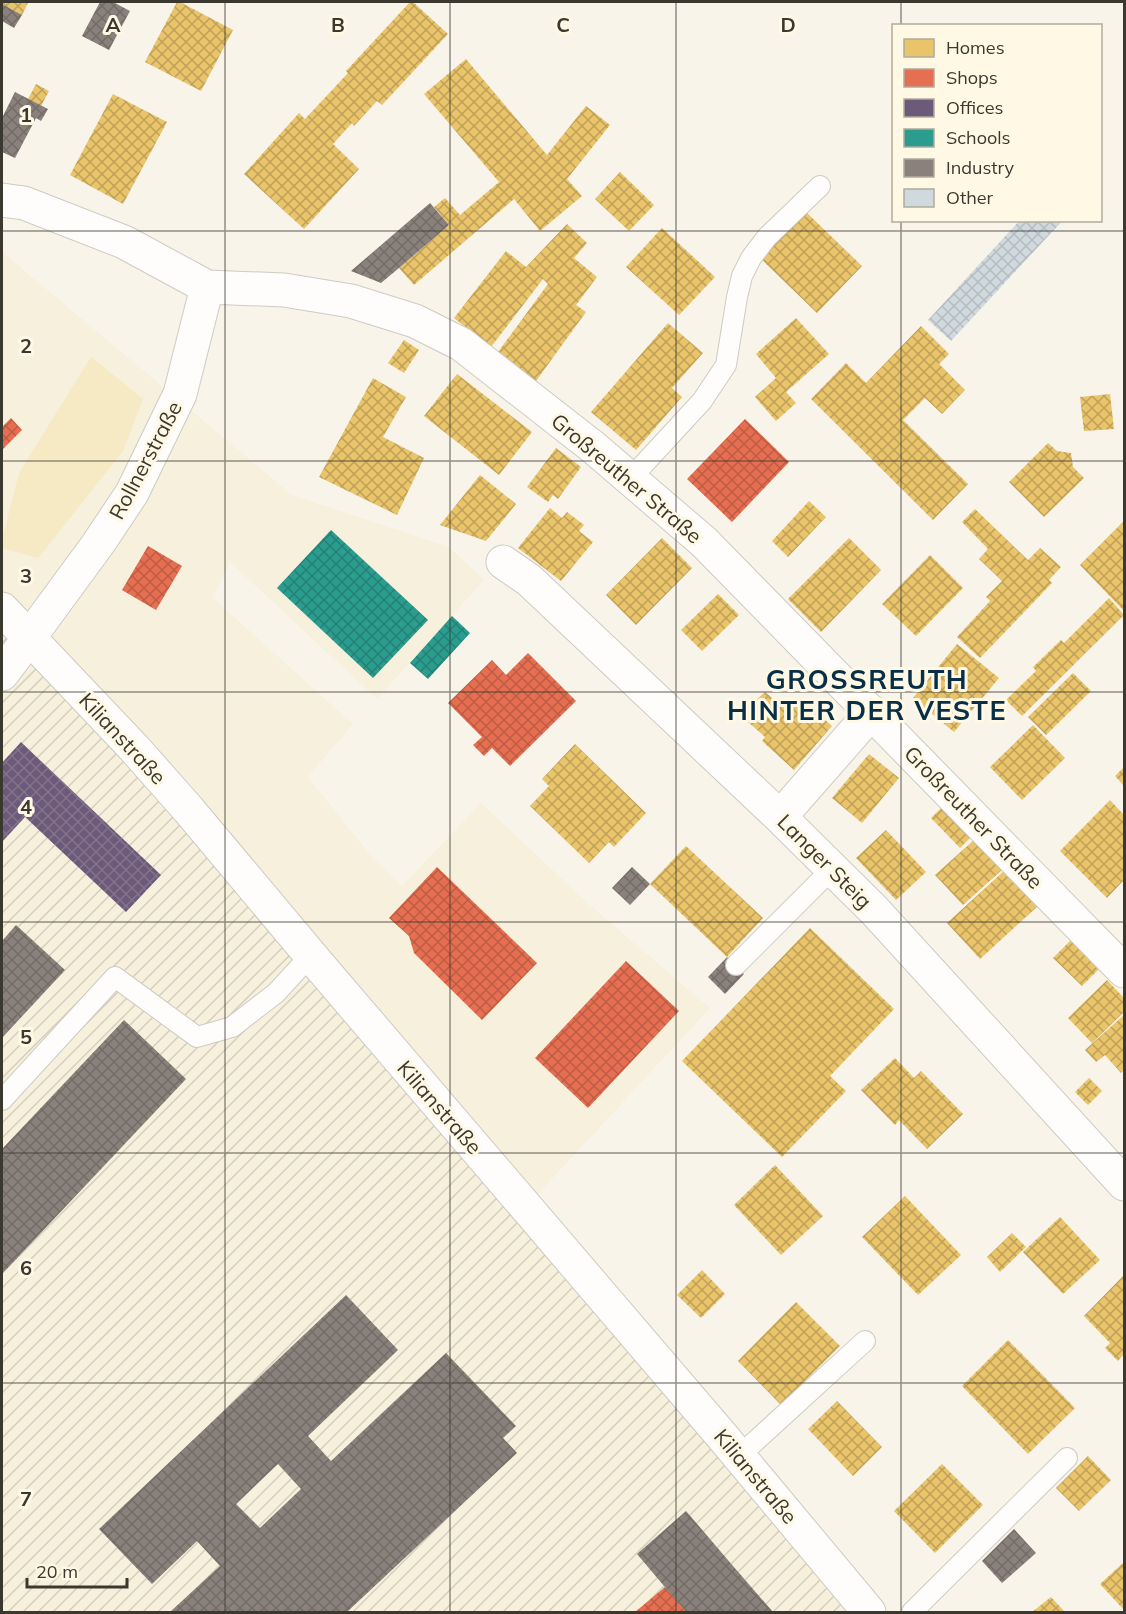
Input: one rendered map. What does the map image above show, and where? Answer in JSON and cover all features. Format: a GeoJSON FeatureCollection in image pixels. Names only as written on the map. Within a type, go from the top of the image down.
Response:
{"type":"FeatureCollection","features":[{"type":"Feature","properties":{"kind":"street","name":"Großreuther Straße"},"geometry":{"type":"LineString","coordinates":[[2,200],[24,203],[124,242],[207,286],[284,290],[351,301],[415,321],[461,344],[593,447],[704,542],[1125,971]]}},
{"type":"Feature","properties":{"kind":"street","name":"Rollnerstraße"},"geometry":{"type":"LineString","coordinates":[[2,674],[98,544],[132,493],[180,394],[207,286]]}},
{"type":"Feature","properties":{"kind":"street","name":"Langer Steig"},"geometry":{"type":"LineString","coordinates":[[503,562],[529,580],[780,817],[874,910],[1125,1184]]}},
{"type":"Feature","properties":{"kind":"street","name":"Kilianstraße"},"geometry":{"type":"LineString","coordinates":[[2,609],[134,748],[188,809],[869,1612]]}},
{"type":"Feature","properties":{"kind":"street"},"geometry":{"type":"LineString","coordinates":[[780,817],[872,712]]}},
{"type":"Feature","properties":{"kind":"lane"},"geometry":{"type":"LineString","coordinates":[[630,479],[702,401],[726,365],[742,276],[767,237],[820,186]]}},
{"type":"Feature","properties":{"kind":"lane"},"geometry":{"type":"LineString","coordinates":[[736,965],[832,869]]}},
{"type":"Feature","properties":{"kind":"lane"},"geometry":{"type":"LineString","coordinates":[[2,1100],[116,977],[197,1037],[232,1027],[276,993],[311,956]]}},
{"type":"Feature","properties":{"kind":"lane"},"geometry":{"type":"LineString","coordinates":[[739,1456],[865,1341]]}},
{"type":"Feature","properties":{"kind":"lane"},"geometry":{"type":"LineString","coordinates":[[912,1612],[1067,1458]]}},
{"type":"Feature","properties":{"kind":"shaded area"},"geometry":{"type":"Polygon","coordinates":[[[2,252],[292,495],[449,547],[484,580],[377,699],[230,562],[213,598],[353,724],[308,777],[372,857],[402,886],[481,803],[592,907],[710,1008],[537,1195],[2,629],[2,252]]]}},
{"type":"Feature","properties":{"kind":"shaded area"},"geometry":{"type":"Polygon","coordinates":[[[91,357],[143,399],[123,451],[38,558],[2,548],[19,473],[91,357]]]}},
{"type":"Feature","properties":{"kind":"shaded area"},"geometry":{"type":"Polygon","coordinates":[[[2,629],[537,1195],[868,1612],[2,1612],[2,629]]]}},
{"type":"Feature","properties":{"kind":"building: Homes"},"geometry":{"type":"Polygon","coordinates":[[[2,2],[26,2],[28,3],[22,15],[2,2]]]}},
{"type":"Feature","properties":{"kind":"building: Homes"},"geometry":{"type":"Polygon","coordinates":[[[177,2],[233,30],[201,91],[145,62],[177,2]]]}},
{"type":"Feature","properties":{"kind":"building: Homes"},"geometry":{"type":"Polygon","coordinates":[[[410,2],[413,2],[448,34],[382,105],[377,101],[354,126],[352,123],[333,144],[359,169],[304,229],[244,174],[299,113],[305,119],[410,2]]]}},
{"type":"Feature","properties":{"kind":"building: Homes"},"geometry":{"type":"Polygon","coordinates":[[[466,59],[547,155],[586,106],[610,125],[567,179],[582,196],[540,231],[514,199],[414,285],[399,268],[449,225],[434,207],[445,198],[460,215],[499,182],[424,94],[466,59]]]}},
{"type":"Feature","properties":{"kind":"building: Homes"},"geometry":{"type":"Polygon","coordinates":[[[36,84],[49,91],[41,106],[28,99],[36,84]]]}},
{"type":"Feature","properties":{"kind":"building: Homes"},"geometry":{"type":"Polygon","coordinates":[[[113,94],[167,122],[123,204],[70,175],[113,94]]]}},
{"type":"Feature","properties":{"kind":"building: Homes"},"geometry":{"type":"Polygon","coordinates":[[[620,172],[654,205],[629,231],[595,199],[620,172]]]}},
{"type":"Feature","properties":{"kind":"building: Homes"},"geometry":{"type":"Polygon","coordinates":[[[806,212],[862,266],[817,313],[761,259],[806,212]]]}},
{"type":"Feature","properties":{"kind":"building: Homes"},"geometry":{"type":"Polygon","coordinates":[[[567,224],[587,243],[574,258],[597,277],[576,305],[586,312],[536,381],[498,352],[548,284],[543,279],[491,347],[454,318],[506,251],[526,267],[567,224]]]}},
{"type":"Feature","properties":{"kind":"building: Homes"},"geometry":{"type":"Polygon","coordinates":[[[662,228],[715,277],[679,315],[626,267],[662,228]]]}},
{"type":"Feature","properties":{"kind":"building: Homes"},"geometry":{"type":"Polygon","coordinates":[[[796,318],[829,354],[786,392],[796,403],[776,421],[755,397],[776,378],[756,354],[796,318]]]}},
{"type":"Feature","properties":{"kind":"building: Homes"},"geometry":{"type":"Polygon","coordinates":[[[668,323],[703,353],[672,388],[682,397],[636,450],[591,412],[668,323]]]}},
{"type":"Feature","properties":{"kind":"building: Homes"},"geometry":{"type":"Polygon","coordinates":[[[921,326],[949,354],[939,364],[965,390],[942,414],[925,398],[903,420],[968,484],[933,520],[811,399],[846,363],[866,383],[921,326]]]}},
{"type":"Feature","properties":{"kind":"building: Homes"},"geometry":{"type":"Polygon","coordinates":[[[404,340],[419,350],[404,373],[388,363],[404,340]]]}},
{"type":"Feature","properties":{"kind":"building: Homes"},"geometry":{"type":"Polygon","coordinates":[[[457,374],[532,432],[499,475],[424,416],[457,374]]]}},
{"type":"Feature","properties":{"kind":"building: Homes"},"geometry":{"type":"Polygon","coordinates":[[[373,378],[406,397],[383,437],[424,458],[397,515],[319,477],[373,378]]]}},
{"type":"Feature","properties":{"kind":"building: Homes"},"geometry":{"type":"Polygon","coordinates":[[[1110,394],[1114,429],[1084,431],[1080,397],[1110,394]]]}},
{"type":"Feature","properties":{"kind":"building: Homes"},"geometry":{"type":"Polygon","coordinates":[[[1048,443],[1057,451],[1071,453],[1073,467],[1084,478],[1044,517],[1009,482],[1048,443]]]}},
{"type":"Feature","properties":{"kind":"building: Homes"},"geometry":{"type":"Polygon","coordinates":[[[556,448],[581,467],[558,499],[553,495],[548,502],[527,487],[556,448]]]}},
{"type":"Feature","properties":{"kind":"building: Homes"},"geometry":{"type":"Polygon","coordinates":[[[480,475],[516,504],[486,541],[440,525],[480,475]]]}},
{"type":"Feature","properties":{"kind":"building: Homes"},"geometry":{"type":"Polygon","coordinates":[[[809,501],[826,517],[788,557],[772,541],[809,501]]]}},
{"type":"Feature","properties":{"kind":"building: Homes"},"geometry":{"type":"Polygon","coordinates":[[[550,508],[562,518],[567,512],[584,525],[579,531],[593,542],[561,581],[518,548],[550,508]]]}},
{"type":"Feature","properties":{"kind":"building: Homes"},"geometry":{"type":"Polygon","coordinates":[[[975,509],[1028,560],[1040,548],[1061,567],[1049,580],[1052,583],[980,658],[957,637],[990,601],[986,597],[1002,581],[979,559],[988,549],[962,522],[975,509]]]}},
{"type":"Feature","properties":{"kind":"building: Homes"},"geometry":{"type":"Polygon","coordinates":[[[1124,521],[1124,611],[1080,565],[1124,521]]]}},
{"type":"Feature","properties":{"kind":"building: Homes"},"geometry":{"type":"Polygon","coordinates":[[[662,538],[692,568],[636,625],[606,595],[662,538]]]}},
{"type":"Feature","properties":{"kind":"building: Homes"},"geometry":{"type":"Polygon","coordinates":[[[849,538],[881,570],[821,632],[788,599],[849,538]]]}},
{"type":"Feature","properties":{"kind":"building: Homes"},"geometry":{"type":"Polygon","coordinates":[[[930,555],[963,588],[916,636],[882,604],[930,555]]]}},
{"type":"Feature","properties":{"kind":"building: Homes"},"geometry":{"type":"Polygon","coordinates":[[[718,594],[739,615],[702,651],[681,630],[718,594]]]}},
{"type":"Feature","properties":{"kind":"building: Homes"},"geometry":{"type":"Polygon","coordinates":[[[1109,598],[1124,615],[1022,716],[1006,700],[1036,671],[1033,667],[1061,640],[1064,643],[1109,598]]]}},
{"type":"Feature","properties":{"kind":"building: Homes"},"geometry":{"type":"Polygon","coordinates":[[[957,644],[999,678],[954,732],[913,698],[957,644]]]}},
{"type":"Feature","properties":{"kind":"building: Homes"},"geometry":{"type":"Polygon","coordinates":[[[1073,673],[1091,691],[1046,735],[1028,717],[1073,673]]]}},
{"type":"Feature","properties":{"kind":"building: Homes"},"geometry":{"type":"Polygon","coordinates":[[[765,692],[788,711],[800,698],[832,726],[794,770],[762,741],[765,737],[740,715],[765,692]]]}},
{"type":"Feature","properties":{"kind":"building: Homes"},"geometry":{"type":"Polygon","coordinates":[[[1033,725],[1065,758],[1022,800],[990,767],[1033,725]]]}},
{"type":"Feature","properties":{"kind":"building: Homes"},"geometry":{"type":"Polygon","coordinates":[[[575,744],[646,813],[614,847],[609,842],[589,863],[530,806],[549,786],[542,779],[575,744]]]}},
{"type":"Feature","properties":{"kind":"building: Homes"},"geometry":{"type":"Polygon","coordinates":[[[869,754],[899,778],[862,823],[832,798],[869,754]]]}},
{"type":"Feature","properties":{"kind":"building: Homes"},"geometry":{"type":"Polygon","coordinates":[[[1124,767],[1124,786],[1115,776],[1124,767]]]}},
{"type":"Feature","properties":{"kind":"building: Homes"},"geometry":{"type":"Polygon","coordinates":[[[1110,800],[1124,815],[1124,880],[1107,898],[1060,851],[1110,800]]]}},
{"type":"Feature","properties":{"kind":"building: Homes"},"geometry":{"type":"Polygon","coordinates":[[[941,808],[971,837],[960,848],[931,818],[941,808]]]}},
{"type":"Feature","properties":{"kind":"building: Homes"},"geometry":{"type":"Polygon","coordinates":[[[886,830],[926,872],[896,900],[856,858],[886,830]]]}},
{"type":"Feature","properties":{"kind":"building: Homes"},"geometry":{"type":"Polygon","coordinates":[[[975,839],[1003,869],[963,905],[935,875],[975,839]]]}},
{"type":"Feature","properties":{"kind":"building: Homes"},"geometry":{"type":"Polygon","coordinates":[[[686,846],[763,918],[727,957],[650,884],[686,846]]]}},
{"type":"Feature","properties":{"kind":"building: Homes"},"geometry":{"type":"Polygon","coordinates":[[[1005,870],[1038,906],[980,959],[947,923],[1005,870]]]}},
{"type":"Feature","properties":{"kind":"building: Homes"},"geometry":{"type":"Polygon","coordinates":[[[810,928],[894,1009],[830,1076],[846,1091],[782,1157],[682,1061],[810,928]]]}},
{"type":"Feature","properties":{"kind":"building: Homes"},"geometry":{"type":"Polygon","coordinates":[[[1072,939],[1100,968],[1082,986],[1053,958],[1072,939]]]}},
{"type":"Feature","properties":{"kind":"building: Homes"},"geometry":{"type":"Polygon","coordinates":[[[1107,980],[1124,998],[1124,1012],[1092,1043],[1068,1018],[1107,980]]]}},
{"type":"Feature","properties":{"kind":"building: Homes"},"geometry":{"type":"Polygon","coordinates":[[[1124,1015],[1124,1070],[1121,1073],[1105,1055],[1096,1062],[1085,1050],[1124,1015]]]}},
{"type":"Feature","properties":{"kind":"building: Homes"},"geometry":{"type":"Polygon","coordinates":[[[895,1058],[914,1078],[921,1071],[963,1114],[927,1149],[899,1120],[895,1125],[861,1090],[895,1058]]]}},
{"type":"Feature","properties":{"kind":"building: Homes"},"geometry":{"type":"Polygon","coordinates":[[[1089,1078],[1102,1091],[1088,1105],[1075,1092],[1089,1078]]]}},
{"type":"Feature","properties":{"kind":"building: Homes"},"geometry":{"type":"Polygon","coordinates":[[[775,1165],[823,1216],[781,1255],[734,1205],[775,1165]]]}},
{"type":"Feature","properties":{"kind":"building: Homes"},"geometry":{"type":"Polygon","coordinates":[[[905,1196],[961,1255],[918,1295],[862,1237],[905,1196]]]}},
{"type":"Feature","properties":{"kind":"building: Homes"},"geometry":{"type":"Polygon","coordinates":[[[1060,1217],[1100,1260],[1063,1294],[1023,1252],[1060,1217]]]}},
{"type":"Feature","properties":{"kind":"building: Homes"},"geometry":{"type":"Polygon","coordinates":[[[1012,1233],[1026,1247],[1000,1272],[987,1257],[1012,1233]]]}},
{"type":"Feature","properties":{"kind":"building: Homes"},"geometry":{"type":"Polygon","coordinates":[[[702,1270],[725,1294],[701,1318],[677,1295],[702,1270]]]}},
{"type":"Feature","properties":{"kind":"building: Homes"},"geometry":{"type":"Polygon","coordinates":[[[1124,1275],[1124,1354],[1118,1361],[1105,1348],[1110,1343],[1084,1316],[1124,1275]]]}},
{"type":"Feature","properties":{"kind":"building: Homes"},"geometry":{"type":"Polygon","coordinates":[[[796,1302],[840,1346],[781,1405],[738,1361],[796,1302]]]}},
{"type":"Feature","properties":{"kind":"building: Homes"},"geometry":{"type":"Polygon","coordinates":[[[1008,1340],[1075,1408],[1028,1454],[962,1386],[1008,1340]]]}},
{"type":"Feature","properties":{"kind":"building: Homes"},"geometry":{"type":"Polygon","coordinates":[[[837,1401],[882,1447],[853,1476],[808,1429],[837,1401]]]}},
{"type":"Feature","properties":{"kind":"building: Homes"},"geometry":{"type":"Polygon","coordinates":[[[1088,1456],[1111,1480],[1079,1511],[1056,1488],[1088,1456]]]}},
{"type":"Feature","properties":{"kind":"building: Homes"},"geometry":{"type":"Polygon","coordinates":[[[942,1464],[983,1505],[935,1553],[894,1511],[942,1464]]]}},
{"type":"Feature","properties":{"kind":"building: Homes"},"geometry":{"type":"Polygon","coordinates":[[[1124,1562],[1124,1610],[1100,1584],[1124,1562]]]}},
{"type":"Feature","properties":{"kind":"building: Homes"},"geometry":{"type":"Polygon","coordinates":[[[1051,1597],[1065,1612],[1032,1612],[1051,1597]]]}},
{"type":"Feature","properties":{"kind":"building: Shops"},"geometry":{"type":"Polygon","coordinates":[[[11,418],[22,430],[2,450],[2,427],[11,418]]]}},
{"type":"Feature","properties":{"kind":"building: Shops"},"geometry":{"type":"Polygon","coordinates":[[[745,419],[789,462],[732,522],[687,479],[745,419]]]}},
{"type":"Feature","properties":{"kind":"building: Shops"},"geometry":{"type":"Polygon","coordinates":[[[148,546],[182,566],[156,610],[122,590],[148,546]]]}},
{"type":"Feature","properties":{"kind":"building: Shops"},"geometry":{"type":"Polygon","coordinates":[[[528,653],[576,701],[510,766],[492,748],[484,756],[473,745],[482,737],[448,703],[492,660],[506,675],[528,653]]]}},
{"type":"Feature","properties":{"kind":"building: Shops"},"geometry":{"type":"Polygon","coordinates":[[[437,867],[537,963],[482,1020],[414,953],[409,936],[389,918],[437,867]]]}},
{"type":"Feature","properties":{"kind":"building: Shops"},"geometry":{"type":"Polygon","coordinates":[[[626,961],[679,1011],[588,1108],[535,1058],[626,961]]]}},
{"type":"Feature","properties":{"kind":"building: Shops"},"geometry":{"type":"Polygon","coordinates":[[[665,1587],[686,1612],[635,1612],[665,1587]]]}},
{"type":"Feature","properties":{"kind":"building: Offices"},"geometry":{"type":"Polygon","coordinates":[[[21,742],[161,875],[126,912],[25,817],[2,842],[2,763],[21,742]]]}},
{"type":"Feature","properties":{"kind":"building: Schools"},"geometry":{"type":"Polygon","coordinates":[[[331,530],[428,620],[373,678],[277,588],[331,530]]]}},
{"type":"Feature","properties":{"kind":"building: Schools"},"geometry":{"type":"Polygon","coordinates":[[[452,616],[470,633],[428,679],[410,663],[452,616]]]}},
{"type":"Feature","properties":{"kind":"building: Industry"},"geometry":{"type":"Polygon","coordinates":[[[100,2],[113,2],[130,11],[109,50],[82,36],[100,2]]]}},
{"type":"Feature","properties":{"kind":"building: Industry"},"geometry":{"type":"Polygon","coordinates":[[[2,4],[22,15],[14,28],[2,21],[2,4]]]}},
{"type":"Feature","properties":{"kind":"building: Industry"},"geometry":{"type":"Polygon","coordinates":[[[15,92],[48,109],[41,121],[36,118],[15,158],[2,152],[2,118],[15,92]]]}},
{"type":"Feature","properties":{"kind":"building: Industry"},"geometry":{"type":"Polygon","coordinates":[[[430,203],[449,225],[381,283],[351,271],[430,203]]]}},
{"type":"Feature","properties":{"kind":"building: Industry"},"geometry":{"type":"Polygon","coordinates":[[[632,867],[650,884],[630,905],[612,888],[632,867]]]}},
{"type":"Feature","properties":{"kind":"building: Industry"},"geometry":{"type":"Polygon","coordinates":[[[16,925],[65,970],[2,1038],[2,941],[16,925]]]}},
{"type":"Feature","properties":{"kind":"building: Industry"},"geometry":{"type":"Polygon","coordinates":[[[727,957],[744,974],[725,994],[708,977],[727,957]]]}},
{"type":"Feature","properties":{"kind":"building: Industry"},"geometry":{"type":"Polygon","coordinates":[[[124,1020],[186,1079],[2,1274],[2,1149],[124,1020]]]}},
{"type":"Feature","properties":{"kind":"building: Industry"},"geometry":{"type":"Polygon","coordinates":[[[346,1295],[398,1350],[308,1436],[331,1461],[446,1353],[516,1426],[503,1438],[517,1453],[347,1612],[170,1612],[220,1566],[197,1541],[152,1584],[99,1529],[346,1295]],[[278,1464],[236,1504],[260,1528],[301,1489],[278,1464]]]}},
{"type":"Feature","properties":{"kind":"building: Industry"},"geometry":{"type":"Polygon","coordinates":[[[686,1511],[773,1612],[686,1612],[637,1554],[686,1511]]]}},
{"type":"Feature","properties":{"kind":"building: Industry"},"geometry":{"type":"Polygon","coordinates":[[[1014,1529],[1036,1553],[1002,1583],[982,1561],[1014,1529]]]}},
{"type":"Feature","properties":{"kind":"building: Other"},"geometry":{"type":"Polygon","coordinates":[[[1018,222],[1061,222],[951,341],[928,320],[1018,222]]]}},
{"type":"Feature","properties":{"kind":"district","name":"GROSSREUTH HINTER DER VESTE"},"geometry":{"type":"Point","coordinates":[867,694]}}]}
